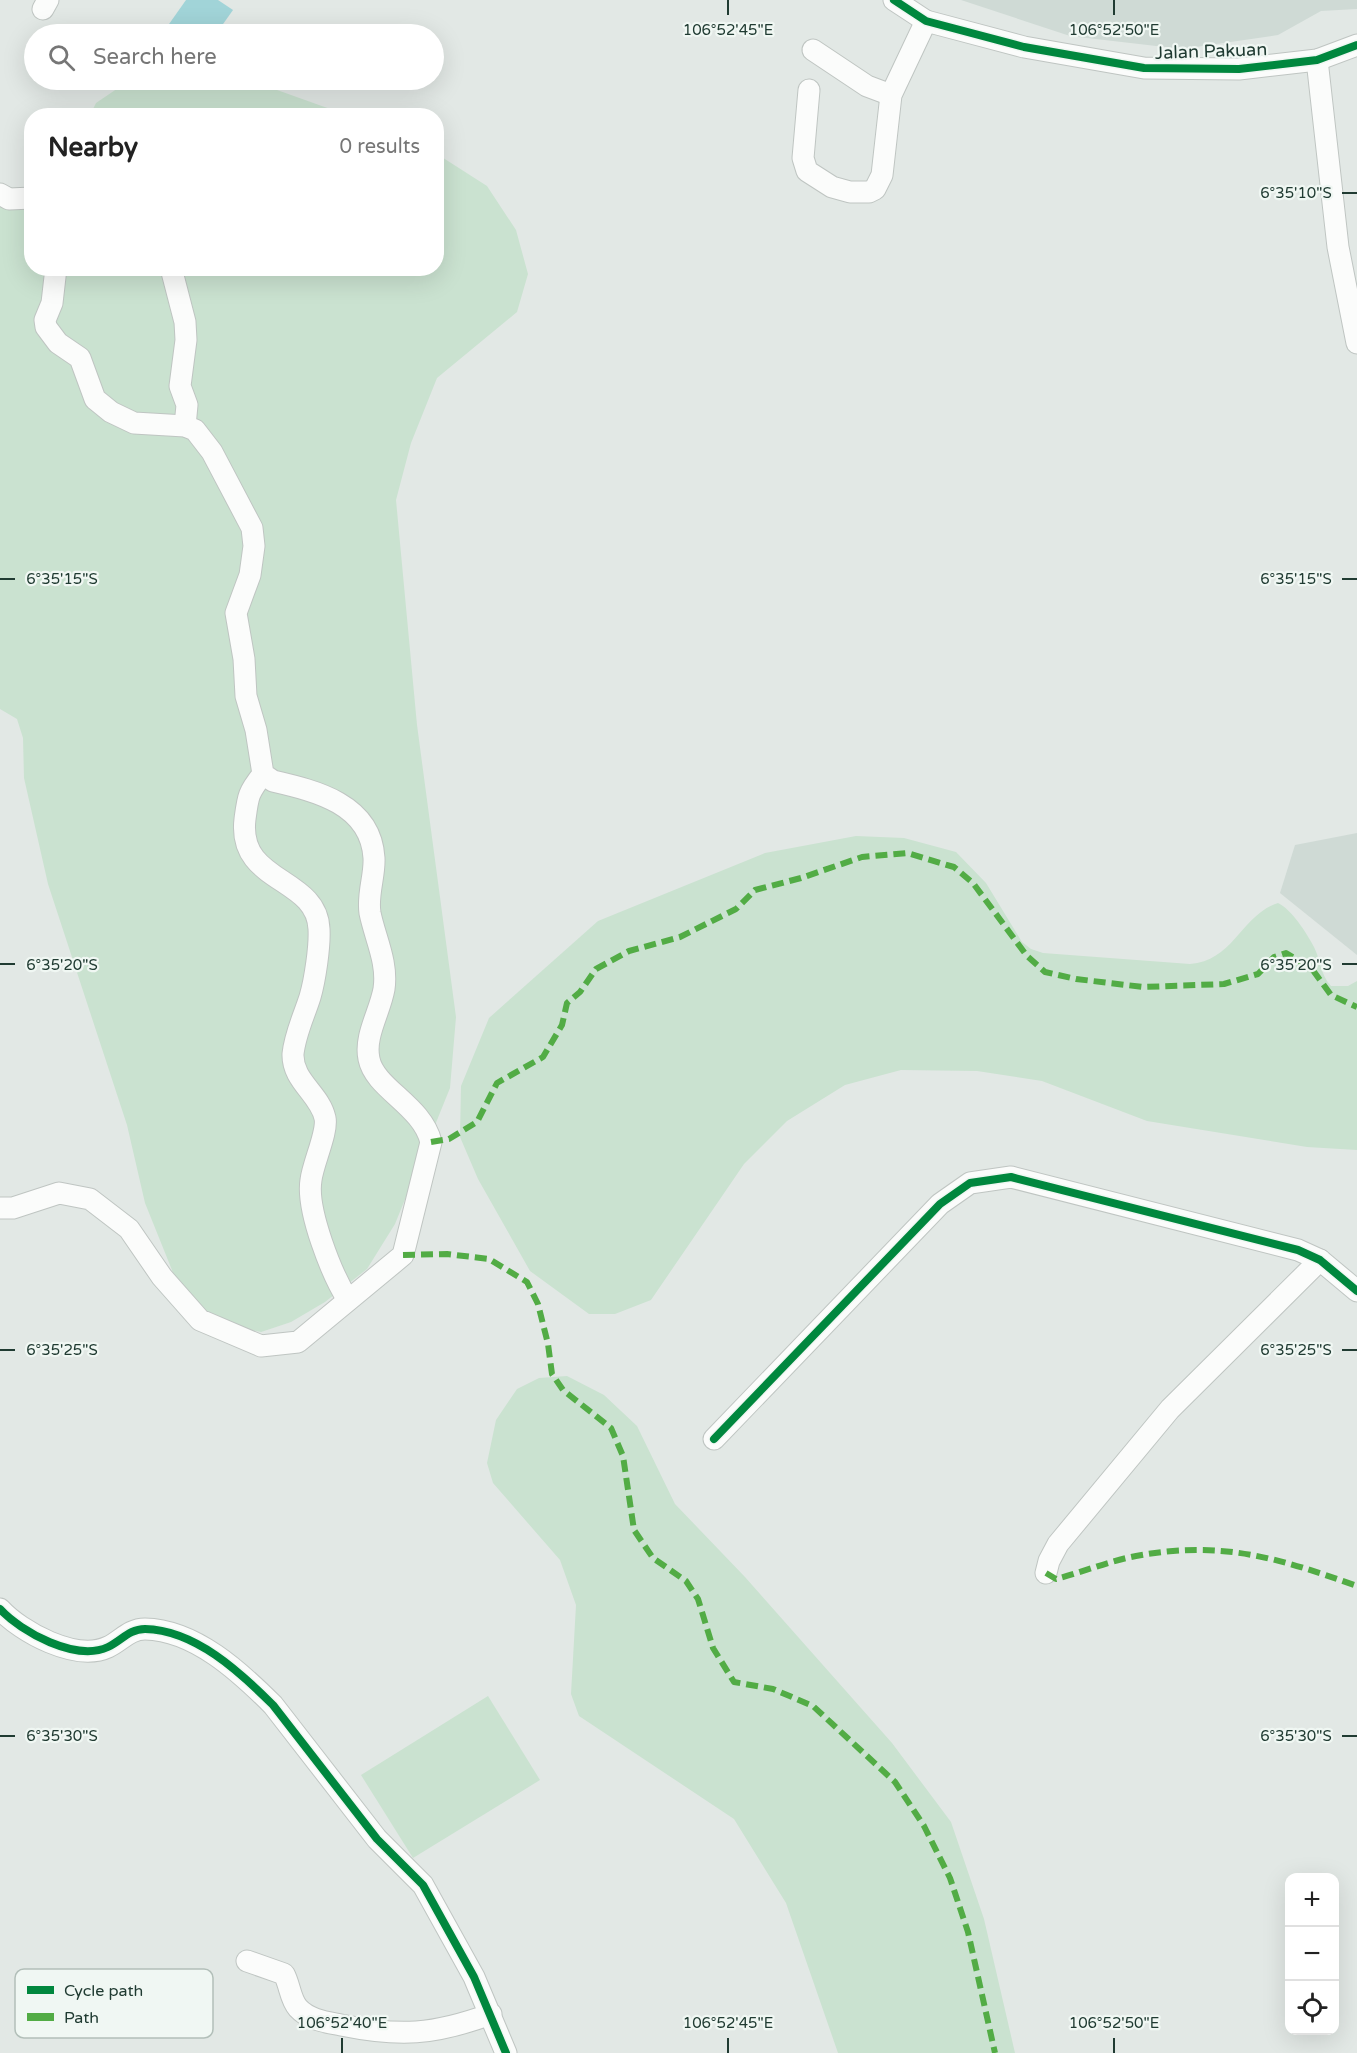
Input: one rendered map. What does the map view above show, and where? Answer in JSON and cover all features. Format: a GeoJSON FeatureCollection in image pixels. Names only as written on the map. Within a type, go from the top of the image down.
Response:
{"type":"FeatureCollection","features":[{"type":"Feature","properties":{"kind":"street","name":"Jalan Pakuan"},"geometry":{"type":"LineString","coordinates":[[894,0],[926,21],[1024,47],[1144,68],[1239,69],[1317,60],[1357,45]]}},
{"type":"Feature","properties":{"kind":"street"},"geometry":{"type":"LineString","coordinates":[[809,90],[803,158],[807,171],[825,183],[850,192],[868,192],[875,189],[882,175],[891,95],[926,21]]}},
{"type":"Feature","properties":{"kind":"street"},"geometry":{"type":"LineString","coordinates":[[813,50],[867,86],[891,95]]}},
{"type":"Feature","properties":{"kind":"street"},"geometry":{"type":"LineString","coordinates":[[1317,60],[1338,247],[1357,343]]}},
{"type":"Feature","properties":{"kind":"street"},"geometry":{"type":"LineString","coordinates":[[0,194],[9,199],[24,198]]}},
{"type":"Feature","properties":{"kind":"street"},"geometry":{"type":"LineString","coordinates":[[0,1208],[13,1208],[59,1193],[90,1199],[129,1229],[162,1277],[200,1320],[261,1346],[298,1342],[403,1256],[431,1142],[428,1129],[420,1118],[379,1077],[369,1062],[369,1035],[382,997],[384,975],[379,939],[370,911],[374,855],[364,828],[355,814],[344,805],[273,781],[263,774],[256,730],[246,696],[244,659],[236,613],[253,562],[252,528],[212,452],[195,430],[184,426],[134,423],[111,412],[95,399],[80,358],[58,343],[46,327],[45,320],[51,303],[55,276]]}},
{"type":"Feature","properties":{"kind":"street"},"geometry":{"type":"LineString","coordinates":[[173,276],[186,340],[180,386],[187,405],[184,426]]}},
{"type":"Feature","properties":{"kind":"street"},"geometry":{"type":"LineString","coordinates":[[263,774],[249,792],[245,823],[246,841],[252,859],[309,901],[319,929],[311,994],[293,1056],[298,1076],[322,1107],[326,1122],[310,1182],[319,1232],[336,1282],[348,1300]]}},
{"type":"Feature","properties":{"kind":"street"},"geometry":{"type":"LineString","coordinates":[[714,1439],[940,1204],[970,1183],[1011,1178],[1298,1250],[1320,1260],[1357,1292]]}},
{"type":"Feature","properties":{"kind":"street"},"geometry":{"type":"LineString","coordinates":[[1046,1573],[1058,1544],[1170,1409],[1320,1260]]}},
{"type":"Feature","properties":{"kind":"street"},"geometry":{"type":"LineString","coordinates":[[0,1609],[34,1637],[81,1649],[98,1650],[109,1647],[127,1634],[142,1629],[178,1636],[217,1657],[251,1683],[273,1705],[390,1854],[423,1885],[460,1950],[491,2014],[506,2053]]}},
{"type":"Feature","properties":{"kind":"street"},"geometry":{"type":"LineString","coordinates":[[247,1961],[284,1974],[297,2007],[311,2018],[326,2022],[384,2033],[410,2033],[442,2029],[491,2014]]}},
{"type":"Feature","properties":{"kind":"shaded area"},"geometry":{"type":"Polygon","coordinates":[[[961,0],[1357,0],[1357,9],[1321,11],[1278,35],[1182,49],[1070,36],[961,0]]]}},
{"type":"Feature","properties":{"kind":"shaded area"},"geometry":{"type":"Polygon","coordinates":[[[1357,833],[1357,955],[1280,893],[1295,845],[1357,833]]]}},
{"type":"Feature","properties":{"kind":"green space"},"geometry":{"type":"Polygon","coordinates":[[[115,90],[277,90],[327,108],[94,108],[96,103],[115,90]]]}},
{"type":"Feature","properties":{"kind":"green space"},"geometry":{"type":"Polygon","coordinates":[[[444,158],[487,186],[516,230],[528,274],[517,312],[437,378],[411,443],[396,500],[417,725],[456,1017],[450,1088],[395,1224],[367,1269],[325,1302],[291,1322],[261,1332],[231,1326],[203,1316],[178,1285],[145,1203],[127,1125],[48,884],[24,778],[23,738],[17,719],[0,709],[0,198],[24,194],[24,276],[444,276],[444,158]]]}},
{"type":"Feature","properties":{"kind":"green space"},"geometry":{"type":"Polygon","coordinates":[[[856,836],[904,838],[956,852],[986,883],[1022,942],[1031,949],[1043,953],[1190,964],[1205,961],[1217,955],[1265,909],[1278,903],[1283,906],[1307,935],[1331,986],[1348,986],[1357,981],[1357,1150],[1307,1147],[1147,1121],[1042,1081],[977,1071],[901,1070],[845,1085],[787,1121],[744,1164],[651,1300],[615,1314],[589,1314],[530,1271],[478,1179],[460,1137],[461,1086],[489,1018],[598,921],[765,853],[856,836]]]}},
{"type":"Feature","properties":{"kind":"green space"},"geometry":{"type":"Polygon","coordinates":[[[567,1376],[604,1395],[637,1426],[675,1504],[745,1577],[892,1743],[951,1822],[984,1919],[1015,2053],[838,2053],[786,1903],[734,1819],[579,1716],[571,1694],[576,1605],[560,1560],[493,1483],[487,1463],[496,1420],[517,1389],[539,1378],[567,1376]]]}},
{"type":"Feature","properties":{"kind":"green space"},"geometry":{"type":"Polygon","coordinates":[[[488,1696],[540,1780],[413,1858],[361,1775],[488,1696]]]}},
{"type":"Feature","properties":{"kind":"water"},"geometry":{"type":"Polygon","coordinates":[[[186,0],[218,0],[233,10],[223,24],[169,24],[186,0]]]}},
{"type":"Feature","properties":{"kind":"marked path"},"geometry":{"type":"LineString","coordinates":[[431,1142],[449,1139],[477,1122],[497,1083],[543,1057],[562,1025],[567,1003],[580,992],[596,969],[629,951],[680,937],[736,909],[755,890],[801,878],[862,857],[907,853],[954,867],[973,883],[1027,956],[1045,972],[1076,979],[1143,987],[1224,984],[1258,974],[1274,957],[1286,953],[1312,969],[1331,995],[1357,1007]]}},
{"type":"Feature","properties":{"kind":"marked path"},"geometry":{"type":"LineString","coordinates":[[403,1255],[447,1254],[489,1259],[527,1282],[538,1304],[548,1344],[552,1374],[563,1390],[611,1428],[623,1456],[634,1530],[653,1558],[686,1581],[698,1599],[713,1648],[734,1682],[773,1689],[813,1706],[895,1782],[924,1826],[950,1878],[968,1932],[995,2053]]}},
{"type":"Feature","properties":{"kind":"marked path"},"geometry":{"type":"LineString","coordinates":[[1046,1573],[1056,1579],[1136,1556],[1196,1550],[1223,1551],[1275,1560],[1357,1586]]}},
{"type":"Feature","properties":{"kind":"cycle path"},"geometry":{"type":"LineString","coordinates":[[894,0],[926,21],[1024,47],[1144,68],[1239,69],[1317,60],[1357,45]]}},
{"type":"Feature","properties":{"kind":"cycle path"},"geometry":{"type":"LineString","coordinates":[[714,1439],[940,1204],[970,1183],[1011,1177],[1298,1250],[1320,1260],[1357,1291]]}},
{"type":"Feature","properties":{"kind":"cycle path"},"geometry":{"type":"LineString","coordinates":[[0,1609],[21,1627],[35,1635],[65,1648],[81,1651],[95,1651],[108,1647],[139,1630],[164,1631],[199,1645],[246,1679],[273,1705],[377,1839],[423,1885],[474,1977],[506,2053]]}}]}
